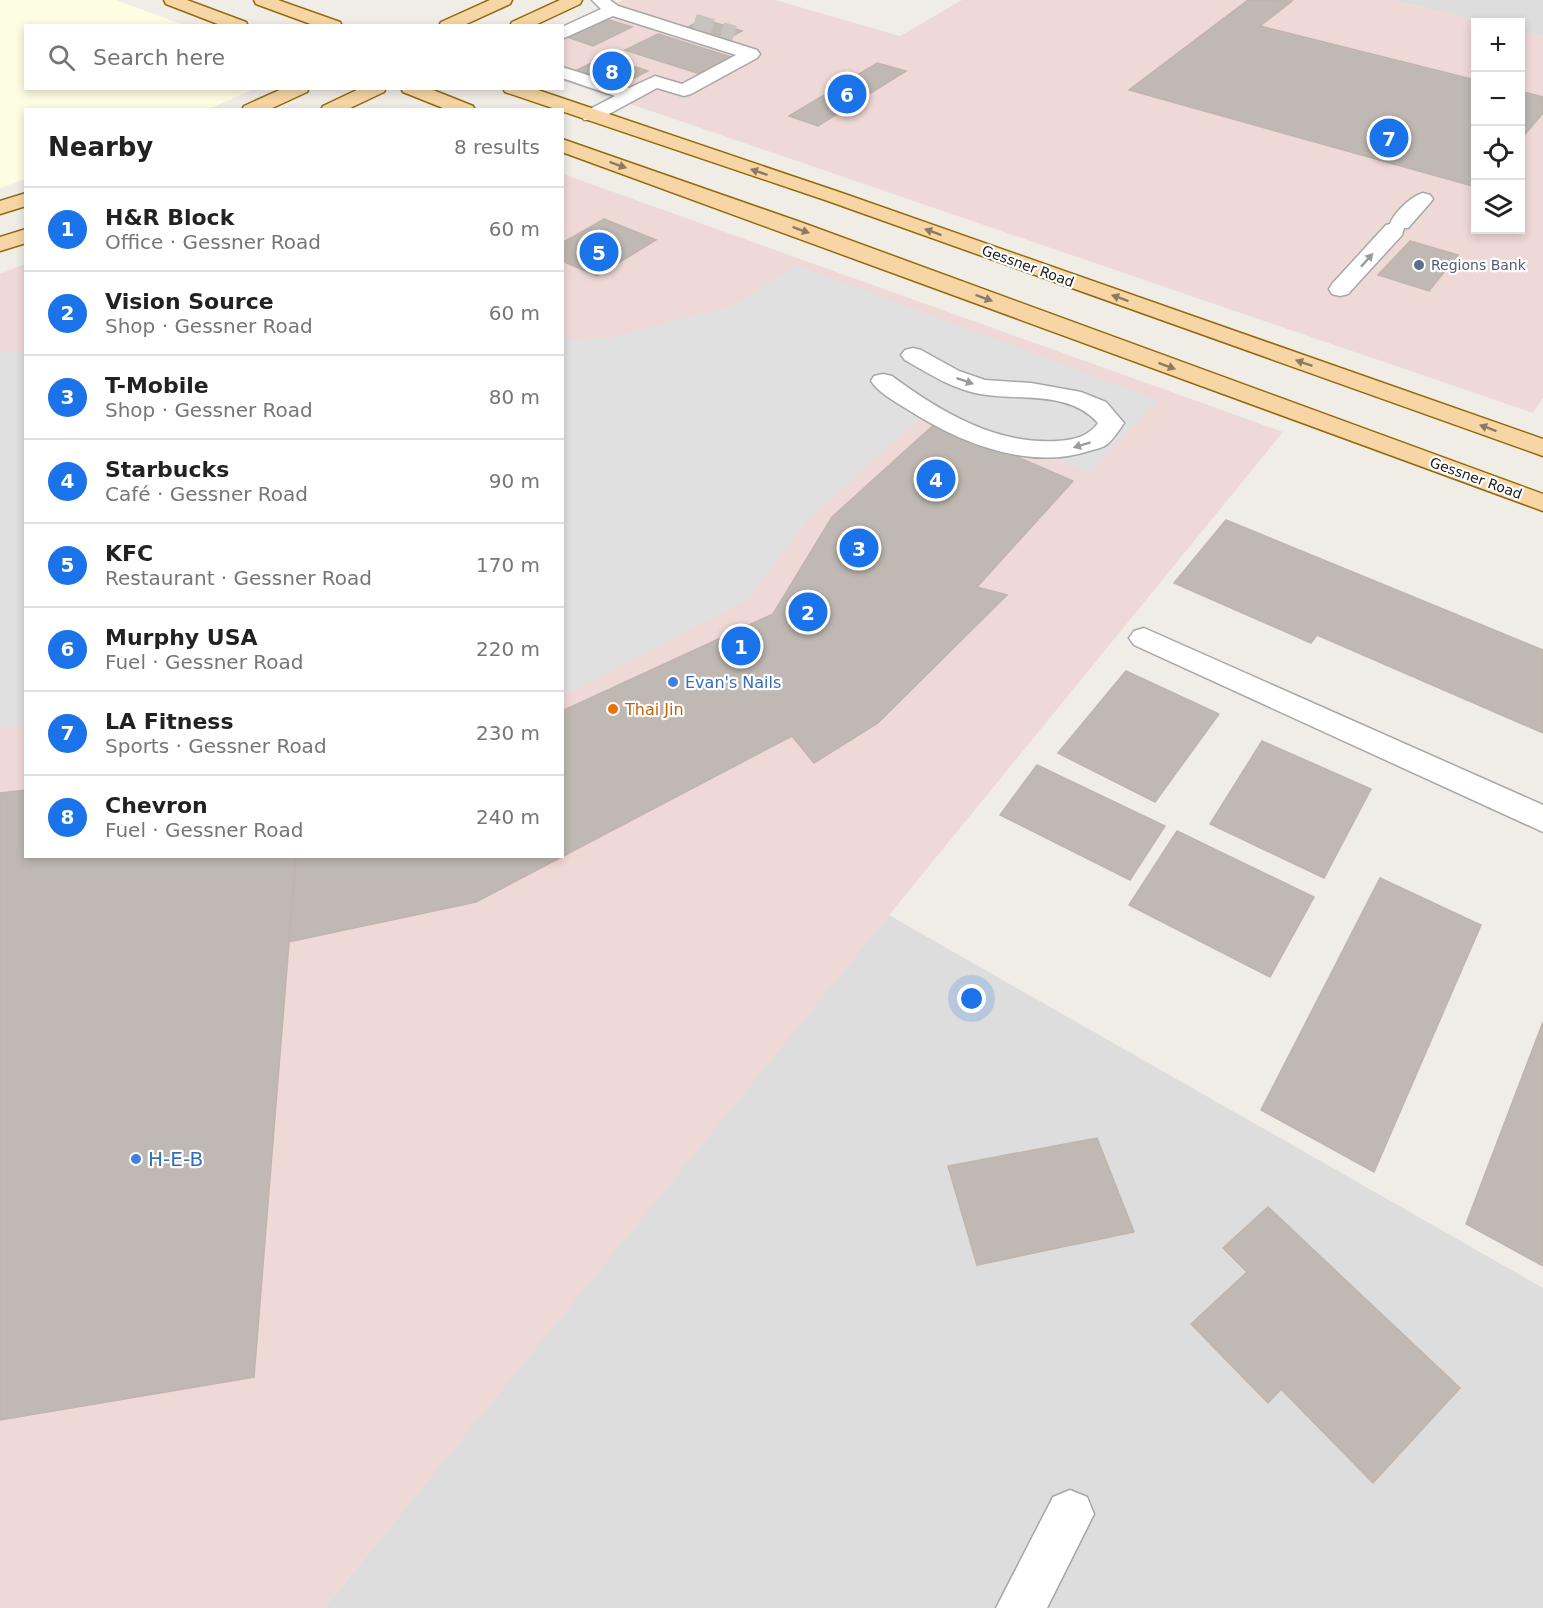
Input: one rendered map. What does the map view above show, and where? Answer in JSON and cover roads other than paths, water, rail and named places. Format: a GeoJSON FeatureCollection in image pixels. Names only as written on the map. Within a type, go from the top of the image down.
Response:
{"type":"FeatureCollection","features":[{"type":"Feature","properties":{"kind":"main road"},"geometry":{"type":"LineString","coordinates":[[172,0],[235,24]]}},
{"type":"Feature","properties":{"kind":"main road"},"geometry":{"type":"LineString","coordinates":[[262,0],[328,24]]}},
{"type":"Feature","properties":{"kind":"main road"},"geometry":{"type":"LineString","coordinates":[[451,24],[504,0]]}},
{"type":"Feature","properties":{"kind":"main road"},"geometry":{"type":"LineString","coordinates":[[522,24],[574,0]]}},
{"type":"Feature","properties":{"kind":"main road"},"geometry":{"type":"LineString","coordinates":[[255,108],[296,90]]}},
{"type":"Feature","properties":{"kind":"main road"},"geometry":{"type":"LineString","coordinates":[[334,108],[373,90]]}},
{"type":"Feature","properties":{"kind":"main road"},"geometry":{"type":"LineString","coordinates":[[415,90],[461,108]]}},
{"type":"Feature","properties":{"kind":"main road","name":"Gessner Road"},"geometry":{"type":"LineString","coordinates":[[518,90],[835,197],[1543,448]]}},
{"type":"Feature","properties":{"kind":"main road","name":"Gessner Road"},"geometry":{"type":"LineString","coordinates":[[564,146],[807,232],[1543,503]]}},
{"type":"Feature","properties":{"kind":"main road"},"geometry":{"type":"LineString","coordinates":[[0,208],[24,200]]}},
{"type":"Feature","properties":{"kind":"main road"},"geometry":{"type":"LineString","coordinates":[[0,245],[24,236]]}},
{"type":"Feature","properties":{"kind":"street"},"geometry":{"type":"LineString","coordinates":[[564,33],[606,5],[637,18],[751,54]]}},
{"type":"Feature","properties":{"kind":"street"},"geometry":{"type":"LineString","coordinates":[[637,18],[674,18],[694,23]]}},
{"type":"Feature","properties":{"kind":"street"},"geometry":{"type":"LineString","coordinates":[[591,116],[655,82],[684,90],[751,54],[754,46],[749,39],[734,35]]}},
{"type":"Feature","properties":{"kind":"street"},"geometry":{"type":"LineString","coordinates":[[564,73],[631,94]]}},
{"type":"Feature","properties":{"kind":"street"},"geometry":{"type":"LineString","coordinates":[[1340,290],[1423,199]]}},
{"type":"Feature","properties":{"kind":"street"},"geometry":{"type":"LineString","coordinates":[[883,381],[908,401],[942,420],[1013,447],[1057,452],[1098,440],[1110,423],[1097,406],[1072,397],[1031,390],[982,387],[950,376],[913,355]]}},
{"type":"Feature","properties":{"kind":"street"},"geometry":{"type":"LineString","coordinates":[[1144,638],[1543,819]]}},
{"type":"Feature","properties":{"kind":"street"},"geometry":{"type":"LineString","coordinates":[[1021,1608],[1070,1514]]}},
{"type":"Feature","properties":{"kind":"tunnel"},"geometry":{"type":"LineString","coordinates":[[694,23],[734,35]]}},
{"type":"Feature","properties":{"kind":"place","name":"Chevron"},"geometry":{"type":"Point","coordinates":[612,71]}},
{"type":"Feature","properties":{"kind":"place","name":"Murphy USA"},"geometry":{"type":"Point","coordinates":[847,94]}},
{"type":"Feature","properties":{"kind":"place","name":"LA Fitness"},"geometry":{"type":"Point","coordinates":[1389,138]}},
{"type":"Feature","properties":{"kind":"place","name":"KFC"},"geometry":{"type":"Point","coordinates":[599,252]}},
{"type":"Feature","properties":{"kind":"place","name":"Regions Bank"},"geometry":{"type":"Point","coordinates":[1419,265]}},
{"type":"Feature","properties":{"kind":"place","name":"Starbucks"},"geometry":{"type":"Point","coordinates":[936,479]}},
{"type":"Feature","properties":{"kind":"place","name":"T-Mobile"},"geometry":{"type":"Point","coordinates":[859,548]}},
{"type":"Feature","properties":{"kind":"place","name":"Vision Source"},"geometry":{"type":"Point","coordinates":[808,612]}},
{"type":"Feature","properties":{"kind":"place","name":"H&R Block"},"geometry":{"type":"Point","coordinates":[741,646]}},
{"type":"Feature","properties":{"kind":"place","name":"Evan's Nails"},"geometry":{"type":"Point","coordinates":[673,682]}},
{"type":"Feature","properties":{"kind":"place","name":"Thai Jin"},"geometry":{"type":"Point","coordinates":[613,709]}},
{"type":"Feature","properties":{"kind":"place","name":"H-E-B"},"geometry":{"type":"Point","coordinates":[136,1159]}}]}
